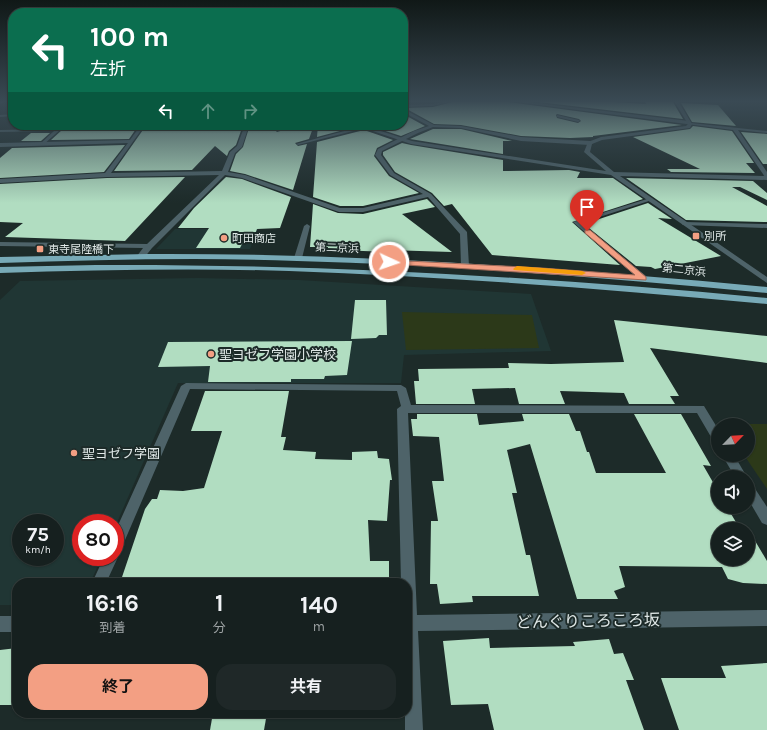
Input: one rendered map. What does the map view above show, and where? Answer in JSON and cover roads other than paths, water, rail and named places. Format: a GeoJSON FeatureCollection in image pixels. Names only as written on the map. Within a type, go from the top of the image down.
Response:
{"type":"FeatureCollection","features":[{"type":"Feature","properties":{"kind":"highway","name":"第二京浜"},"geometry":{"type":"LineString","coordinates":[[0,260],[141,256],[298,258],[464,266],[643,278],[767,290]]}},
{"type":"Feature","properties":{"kind":"highway","name":"第二京浜"},"geometry":{"type":"LineString","coordinates":[[0,270],[151,267],[308,270],[516,280],[767,301]]}},
{"type":"Feature","properties":{"kind":"street"},"geometry":{"type":"LineString","coordinates":[[106,175],[136,135]]}},
{"type":"Feature","properties":{"kind":"street"},"geometry":{"type":"LineString","coordinates":[[141,256],[149,246],[222,173],[227,170],[233,152],[239,147],[243,135]]}},
{"type":"Feature","properties":{"kind":"street"},"geometry":{"type":"LineString","coordinates":[[387,135],[402,140],[613,174],[767,177],[739,135]]}},
{"type":"Feature","properties":{"kind":"street"},"geometry":{"type":"LineString","coordinates":[[411,135],[380,150],[378,155],[392,174],[429,195],[464,234],[464,266]]}},
{"type":"Feature","properties":{"kind":"street"},"geometry":{"type":"LineString","coordinates":[[502,135],[522,139],[590,143],[606,138],[631,135]]}},
{"type":"Feature","properties":{"kind":"street"},"geometry":{"type":"LineString","coordinates":[[0,145],[132,141]]}},
{"type":"Feature","properties":{"kind":"street"},"geometry":{"type":"LineString","coordinates":[[590,143],[588,154],[613,174],[767,281]]}},
{"type":"Feature","properties":{"kind":"street"},"geometry":{"type":"LineString","coordinates":[[0,181],[106,175],[222,173],[243,176],[339,210],[364,210],[429,195]]}},
{"type":"Feature","properties":{"kind":"street"},"geometry":{"type":"LineString","coordinates":[[760,178],[767,184]]}},
{"type":"Feature","properties":{"kind":"street"},"geometry":{"type":"LineString","coordinates":[[643,278],[576,222],[649,200]]}},
{"type":"Feature","properties":{"kind":"street"},"geometry":{"type":"LineString","coordinates":[[686,224],[767,226]]}},
{"type":"Feature","properties":{"kind":"street"},"geometry":{"type":"LineString","coordinates":[[298,258],[307,226]]}},
{"type":"Feature","properties":{"kind":"street"},"geometry":{"type":"LineString","coordinates":[[0,244],[149,246]]}},
{"type":"Feature","properties":{"kind":"street"},"geometry":{"type":"LineString","coordinates":[[124,527],[186,386],[401,388],[407,409]]}},
{"type":"Feature","properties":{"kind":"street"},"geometry":{"type":"LineString","coordinates":[[407,578],[402,409],[700,409],[711,427]]}},
{"type":"Feature","properties":{"kind":"street"},"geometry":{"type":"LineString","coordinates":[[755,499],[767,519]]}},
{"type":"Feature","properties":{"kind":"street"},"geometry":{"type":"LineString","coordinates":[[101,578],[107,566]]}},
{"type":"Feature","properties":{"kind":"street","name":"どんぐりころころ坂"},"geometry":{"type":"LineString","coordinates":[[412,623],[767,618]]}},
{"type":"Feature","properties":{"kind":"street"},"geometry":{"type":"LineString","coordinates":[[0,624],[12,624]]}},
{"type":"Feature","properties":{"kind":"street"},"geometry":{"type":"LineString","coordinates":[[412,694],[414,730]]}},
{"type":"Feature","properties":{"kind":"lane"},"geometry":{"type":"LineString","coordinates":[[43,144],[52,135]]}},
{"type":"Feature","properties":{"kind":"lane"},"geometry":{"type":"LineString","coordinates":[[298,144],[332,135]]}},
{"type":"Feature","properties":{"kind":"place","name":"別所"},"geometry":{"type":"Point","coordinates":[696,236]}},
{"type":"Feature","properties":{"kind":"place","name":"町田商店"},"geometry":{"type":"Point","coordinates":[224,238]}},
{"type":"Feature","properties":{"kind":"place","name":"東寺尾陸橋下"},"geometry":{"type":"Point","coordinates":[40,249]}},
{"type":"Feature","properties":{"kind":"place","name":"聖ヨゼフ学園小学校"},"geometry":{"type":"Point","coordinates":[211,354]}},
{"type":"Feature","properties":{"kind":"place","name":"聖ヨゼフ学園"},"geometry":{"type":"Point","coordinates":[74,453]}}]}
